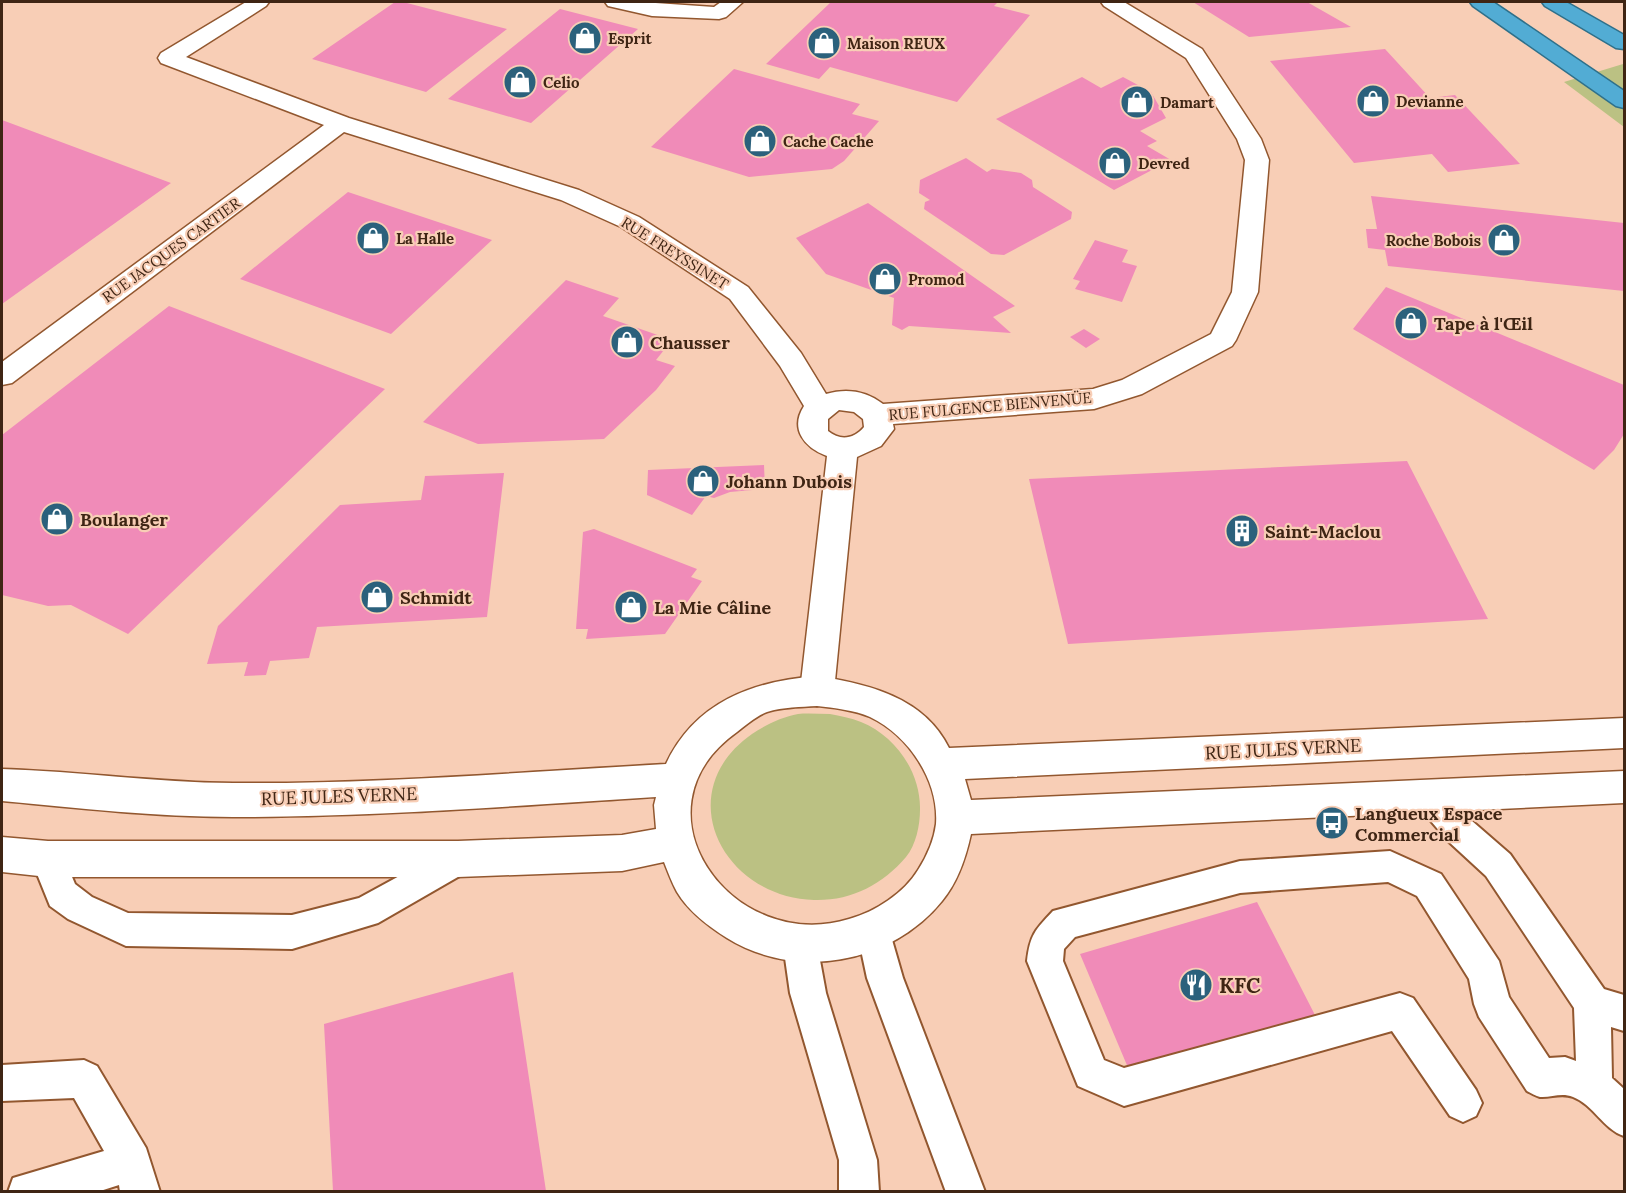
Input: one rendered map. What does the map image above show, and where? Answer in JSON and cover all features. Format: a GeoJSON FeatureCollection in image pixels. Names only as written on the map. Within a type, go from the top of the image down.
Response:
{"type":"FeatureCollection","features":[{"type":"Feature","properties":{"kind":"highway"},"geometry":{"type":"LineString","coordinates":[[1480,2],[1624,101]]}},
{"type":"Feature","properties":{"kind":"highway"},"geometry":{"type":"LineString","coordinates":[[1552,2],[1624,43]]}},
{"type":"Feature","properties":{"kind":"highway"},"geometry":{"type":"LineString","coordinates":[[1587,2],[1624,21]]}},
{"type":"Feature","properties":{"kind":"street","name":"RUE FREYSSINET"},"geometry":{"type":"LineString","coordinates":[[259,2],[169,58],[341,123],[570,195],[630,222],[739,293],[791,360],[820,408]]}},
{"type":"Feature","properties":{"kind":"street"},"geometry":{"type":"LineString","coordinates":[[615,2],[652,10],[719,13],[733,2]]}},
{"type":"Feature","properties":{"kind":"street","name":"RUE FULGENCE BIENVENÜE"},"geometry":{"type":"LineString","coordinates":[[877,415],[1094,399],[1132,387],[1222,340],[1245,292],[1257,160],[1249,139],[1194,54],[1111,2]]}},
{"type":"Feature","properties":{"kind":"street"},"geometry":{"type":"LineString","coordinates":[[1470,2],[1527,34]]}},
{"type":"Feature","properties":{"kind":"street","name":"RUE JACQUES CARTIER"},"geometry":{"type":"LineString","coordinates":[[2,376],[341,123]]}},
{"type":"Feature","properties":{"kind":"street"},"geometry":{"type":"LineString","coordinates":[[840,400],[862,403],[877,415],[879,429],[870,441],[853,448],[843,448],[822,442],[816,436],[811,421],[820,408],[840,400]]}},
{"type":"Feature","properties":{"kind":"street"},"geometry":{"type":"LineString","coordinates":[[817,691],[843,448]]}},
{"type":"Feature","properties":{"kind":"street"},"geometry":{"type":"LineString","coordinates":[[817,691],[855,697],[890,711],[920,734],[941,764],[951,790],[955,818],[950,851],[934,884],[908,911],[874,931],[838,942],[800,944],[756,933],[717,911],[689,880],[674,843],[671,811],[677,780],[694,749],[717,724],[747,705],[770,697],[817,691]]}},
{"type":"Feature","properties":{"kind":"street","name":"RUE JULES VERNE"},"geometry":{"type":"LineString","coordinates":[[941,764],[1624,733]]}},
{"type":"Feature","properties":{"kind":"street","name":"RUE JULES VERNE"},"geometry":{"type":"LineString","coordinates":[[2,784],[150,797],[232,800],[458,793],[677,780]]}},
{"type":"Feature","properties":{"kind":"street"},"geometry":{"type":"LineString","coordinates":[[955,818],[1624,787]]}},
{"type":"Feature","properties":{"kind":"street"},"geometry":{"type":"LineString","coordinates":[[2,855],[48,859],[458,859],[622,853],[674,843]]}},
{"type":"Feature","properties":{"kind":"lane"},"geometry":{"type":"LineString","coordinates":[[1429,796],[1460,831],[1498,865],[1608,1008],[1593,1087]]}},
{"type":"Feature","properties":{"kind":"lane"},"geometry":{"type":"LineString","coordinates":[[48,859],[62,895],[80,908],[126,929],[292,932],[366,912],[458,859]]}},
{"type":"Feature","properties":{"kind":"lane"},"geometry":{"type":"LineString","coordinates":[[1463,1103],[1400,1011],[1124,1087],[1091,1073],[1045,961],[1047,942],[1065,923],[1240,877],[1390,866],[1429,885],[1486,972],[1492,1004],[1540,1078],[1564,1076],[1593,1087],[1617,1106],[1624,1117]]}},
{"type":"Feature","properties":{"kind":"lane"},"geometry":{"type":"LineString","coordinates":[[874,931],[885,978],[966,1191]]}},
{"type":"Feature","properties":{"kind":"lane"},"geometry":{"type":"LineString","coordinates":[[800,944],[808,993],[858,1160],[859,1191]]}},
{"type":"Feature","properties":{"kind":"lane"},"geometry":{"type":"LineString","coordinates":[[2,1083],[84,1079],[136,1177],[27,1191]]}},
{"type":"Feature","properties":{"kind":"green space"},"geometry":{"type":"Polygon","coordinates":[[[1624,65],[1624,127],[1564,82],[1624,65]]]}},
{"type":"Feature","properties":{"kind":"green space"},"geometry":{"type":"Polygon","coordinates":[[[830,714],[846,717],[874,728],[895,746],[904,757],[916,783],[920,816],[917,835],[912,847],[906,857],[887,876],[865,889],[841,898],[814,900],[782,894],[754,881],[732,861],[717,838],[711,811],[714,784],[727,758],[752,734],[792,715],[830,714]]]}},
{"type":"Feature","properties":{"kind":"building"},"geometry":{"type":"Polygon","coordinates":[[[395,2],[403,2],[507,29],[426,92],[312,59],[395,2]]]}},
{"type":"Feature","properties":{"kind":"building"},"geometry":{"type":"Polygon","coordinates":[[[831,2],[998,2],[994,6],[1030,15],[957,102],[830,67],[819,79],[766,64],[831,2]]]}},
{"type":"Feature","properties":{"kind":"building"},"geometry":{"type":"Polygon","coordinates":[[[1193,2],[1307,2],[1351,27],[1249,37],[1193,2]]]}},
{"type":"Feature","properties":{"kind":"building"},"geometry":{"type":"Polygon","coordinates":[[[560,9],[638,29],[531,123],[448,99],[560,9]]]}},
{"type":"Feature","properties":{"kind":"building"},"geometry":{"type":"Polygon","coordinates":[[[1385,49],[1430,98],[1455,95],[1520,164],[1448,172],[1432,154],[1354,163],[1270,61],[1385,49]]]}},
{"type":"Feature","properties":{"kind":"building"},"geometry":{"type":"Polygon","coordinates":[[[734,69],[860,104],[852,114],[879,121],[844,161],[832,169],[749,177],[651,147],[734,69]]]}},
{"type":"Feature","properties":{"kind":"building"},"geometry":{"type":"Polygon","coordinates":[[[1082,77],[1101,88],[1123,77],[1151,92],[1166,118],[1140,131],[1157,141],[1147,146],[1171,160],[1114,190],[996,119],[1082,77]]]}},
{"type":"Feature","properties":{"kind":"building"},"geometry":{"type":"Polygon","coordinates":[[[2,120],[171,183],[2,304],[2,120]]]}},
{"type":"Feature","properties":{"kind":"building"},"geometry":{"type":"Polygon","coordinates":[[[966,158],[987,172],[992,169],[1021,173],[1032,180],[1033,187],[1072,212],[1071,219],[1004,255],[991,254],[924,209],[925,202],[930,200],[919,193],[920,180],[966,158]]]}},
{"type":"Feature","properties":{"kind":"building"},"geometry":{"type":"Polygon","coordinates":[[[348,192],[492,240],[391,334],[240,279],[348,192]]]}},
{"type":"Feature","properties":{"kind":"building","name":"Roche Bobois"},"geometry":{"type":"Polygon","coordinates":[[[1371,196],[1624,223],[1624,291],[1388,266],[1385,250],[1368,248],[1366,229],[1377,229],[1371,196]]]}},
{"type":"Feature","properties":{"kind":"building"},"geometry":{"type":"Polygon","coordinates":[[[868,203],[1015,306],[993,317],[1011,333],[909,326],[902,330],[892,325],[894,298],[826,274],[796,238],[868,203]]]}},
{"type":"Feature","properties":{"kind":"building"},"geometry":{"type":"Polygon","coordinates":[[[1095,240],[1128,250],[1122,262],[1137,266],[1122,302],[1075,289],[1080,281],[1073,279],[1095,240]]]}},
{"type":"Feature","properties":{"kind":"building"},"geometry":{"type":"Polygon","coordinates":[[[566,280],[619,298],[603,316],[672,340],[656,360],[675,366],[656,390],[604,439],[478,444],[423,422],[566,280]]]}},
{"type":"Feature","properties":{"kind":"building"},"geometry":{"type":"Polygon","coordinates":[[[1386,287],[1624,385],[1624,434],[1614,450],[1594,470],[1353,329],[1386,287]]]}},
{"type":"Feature","properties":{"kind":"building"},"geometry":{"type":"Polygon","coordinates":[[[169,306],[385,389],[128,634],[71,605],[48,606],[2,595],[2,435],[169,306]]]}},
{"type":"Feature","properties":{"kind":"building"},"geometry":{"type":"Polygon","coordinates":[[[1084,329],[1100,339],[1086,348],[1070,337],[1084,329]]]}},
{"type":"Feature","properties":{"kind":"building","name":"Saint-Maclou"},"geometry":{"type":"Polygon","coordinates":[[[1407,461],[1488,619],[1068,644],[1029,479],[1407,461]]]}},
{"type":"Feature","properties":{"kind":"building"},"geometry":{"type":"Polygon","coordinates":[[[764,465],[765,489],[730,492],[714,498],[706,496],[692,515],[647,495],[648,470],[764,465]]]}},
{"type":"Feature","properties":{"kind":"building"},"geometry":{"type":"Polygon","coordinates":[[[504,473],[487,617],[317,627],[309,658],[270,661],[266,675],[244,676],[248,662],[207,664],[218,626],[340,505],[421,500],[425,476],[504,473]]]}},
{"type":"Feature","properties":{"kind":"building"},"geometry":{"type":"Polygon","coordinates":[[[594,529],[697,569],[691,577],[702,581],[665,634],[586,639],[588,629],[576,629],[583,532],[594,529]]]}},
{"type":"Feature","properties":{"kind":"building","name":"KFC"},"geometry":{"type":"Polygon","coordinates":[[[1257,902],[1316,1017],[1129,1070],[1080,954],[1257,902]]]}},
{"type":"Feature","properties":{"kind":"building"},"geometry":{"type":"Polygon","coordinates":[[[513,972],[546,1191],[333,1191],[324,1024],[513,972]]]}},
{"type":"Feature","properties":{"kind":"place","name":"Esprit"},"geometry":{"type":"Point","coordinates":[585,38]}},
{"type":"Feature","properties":{"kind":"place","name":"Maison REUX"},"geometry":{"type":"Point","coordinates":[824,43]}},
{"type":"Feature","properties":{"kind":"place","name":"Celio"},"geometry":{"type":"Point","coordinates":[520,82]}},
{"type":"Feature","properties":{"kind":"place","name":"Devianne"},"geometry":{"type":"Point","coordinates":[1373,101]}},
{"type":"Feature","properties":{"kind":"place","name":"Damart"},"geometry":{"type":"Point","coordinates":[1137,102]}},
{"type":"Feature","properties":{"kind":"place","name":"Cache Cache"},"geometry":{"type":"Point","coordinates":[760,141]}},
{"type":"Feature","properties":{"kind":"place","name":"Devred"},"geometry":{"type":"Point","coordinates":[1115,163]}},
{"type":"Feature","properties":{"kind":"place","name":"La Halle"},"geometry":{"type":"Point","coordinates":[373,238]}},
{"type":"Feature","properties":{"kind":"place","name":"Roche Bobois"},"geometry":{"type":"Point","coordinates":[1504,240]}},
{"type":"Feature","properties":{"kind":"place","name":"Promod"},"geometry":{"type":"Point","coordinates":[885,279]}},
{"type":"Feature","properties":{"kind":"place","name":"Tape à l'Œil"},"geometry":{"type":"Point","coordinates":[1411,323]}},
{"type":"Feature","properties":{"kind":"place","name":"Chausser"},"geometry":{"type":"Point","coordinates":[627,342]}},
{"type":"Feature","properties":{"kind":"place","name":"Johann Dubois"},"geometry":{"type":"Point","coordinates":[703,481]}},
{"type":"Feature","properties":{"kind":"place","name":"Boulanger"},"geometry":{"type":"Point","coordinates":[57,519]}},
{"type":"Feature","properties":{"kind":"place","name":"Saint-Maclou"},"geometry":{"type":"Point","coordinates":[1242,531]}},
{"type":"Feature","properties":{"kind":"place","name":"Schmidt"},"geometry":{"type":"Point","coordinates":[377,597]}},
{"type":"Feature","properties":{"kind":"place","name":"La Mie Câline"},"geometry":{"type":"Point","coordinates":[631,607]}},
{"type":"Feature","properties":{"kind":"place","name":"Langueux Espace Commercial"},"geometry":{"type":"Point","coordinates":[1332,823]}},
{"type":"Feature","properties":{"kind":"place","name":"KFC"},"geometry":{"type":"Point","coordinates":[1196,985]}}]}
